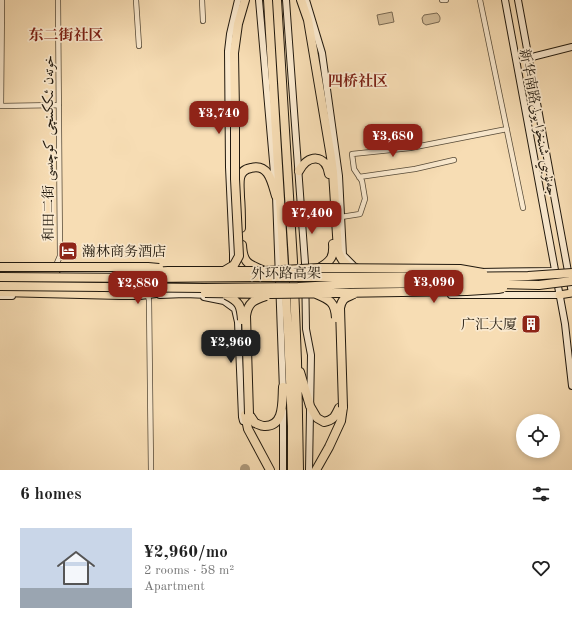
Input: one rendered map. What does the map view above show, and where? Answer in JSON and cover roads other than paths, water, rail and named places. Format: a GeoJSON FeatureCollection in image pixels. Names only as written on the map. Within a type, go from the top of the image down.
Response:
{"type":"FeatureCollection","features":[{"type":"Feature","properties":{"kind":"highway"},"geometry":{"type":"LineString","coordinates":[[224,271],[234,265],[239,256],[235,179],[234,53],[238,24],[245,0]]}},
{"type":"Feature","properties":{"kind":"highway"},"geometry":{"type":"LineString","coordinates":[[268,0],[288,332],[292,426],[292,470]]}},
{"type":"Feature","properties":{"kind":"highway"},"geometry":{"type":"LineString","coordinates":[[277,0],[293,253],[299,470]]}},
{"type":"Feature","properties":{"kind":"highway"},"geometry":{"type":"LineString","coordinates":[[301,0],[308,20],[332,165],[338,251],[340,258],[346,266],[352,268]]}},
{"type":"Feature","properties":{"kind":"highway"},"geometry":{"type":"LineString","coordinates":[[299,171],[304,162],[317,158],[325,163],[328,168],[330,181],[333,253],[330,259],[319,268]]}},
{"type":"Feature","properties":{"kind":"highway"},"geometry":{"type":"LineString","coordinates":[[264,271],[245,261],[242,254],[240,178],[242,172],[249,168],[257,167],[263,169],[271,180],[276,196]]}},
{"type":"Feature","properties":{"kind":"highway"},"geometry":{"type":"LineString","coordinates":[[0,266],[148,267],[176,271]]}},
{"type":"Feature","properties":{"kind":"highway"},"geometry":{"type":"LineString","coordinates":[[74,278],[176,271],[264,271],[319,268],[460,268],[498,276]]}},
{"type":"Feature","properties":{"kind":"highway","name":"外环路高架"},"geometry":{"type":"LineString","coordinates":[[0,277],[528,276],[571,271]]}},
{"type":"Feature","properties":{"kind":"highway","name":"外环路高架"},"geometry":{"type":"LineString","coordinates":[[0,286],[204,288],[298,287],[350,284],[539,285],[572,281]]}},
{"type":"Feature","properties":{"kind":"highway"},"geometry":{"type":"LineString","coordinates":[[46,287],[224,294],[271,294],[498,289],[523,284]]}},
{"type":"Feature","properties":{"kind":"highway"},"geometry":{"type":"LineString","coordinates":[[0,292],[121,295],[164,292]]}},
{"type":"Feature","properties":{"kind":"highway"},"geometry":{"type":"LineString","coordinates":[[316,470],[341,421],[341,302],[344,298],[359,292]]}},
{"type":"Feature","properties":{"kind":"highway"},"geometry":{"type":"LineString","coordinates":[[297,361],[310,406],[317,418],[324,422],[330,421],[341,408],[335,308],[326,299],[316,293]]}},
{"type":"Feature","properties":{"kind":"highway"},"geometry":{"type":"LineString","coordinates":[[224,294],[235,300],[241,309],[248,429],[270,470]]}},
{"type":"Feature","properties":{"kind":"highway"},"geometry":{"type":"LineString","coordinates":[[271,294],[254,300],[247,309],[246,316],[247,415],[255,424],[265,426],[275,424],[282,415],[283,387]]}},
{"type":"Feature","properties":{"kind":"main road"},"geometry":{"type":"LineString","coordinates":[[555,271],[571,271]]}},
{"type":"Feature","properties":{"kind":"main road"},"geometry":{"type":"LineString","coordinates":[[559,295],[572,293]]}},
{"type":"Feature","properties":{"kind":"street"},"geometry":{"type":"LineString","coordinates":[[2,0],[0,106],[59,105]]}},
{"type":"Feature","properties":{"kind":"street","name":"和田二街 خوتەن ئىككىنچى كوچىسى"},"geometry":{"type":"LineString","coordinates":[[57,271],[60,256],[58,0]]}},
{"type":"Feature","properties":{"kind":"street"},"geometry":{"type":"LineString","coordinates":[[136,0],[138,46]]}},
{"type":"Feature","properties":{"kind":"street"},"geometry":{"type":"LineString","coordinates":[[202,0],[203,21]]}},
{"type":"Feature","properties":{"kind":"street"},"geometry":{"type":"LineString","coordinates":[[233,273],[228,144],[228,51],[230,34],[238,0]]}},
{"type":"Feature","properties":{"kind":"street"},"geometry":{"type":"LineString","coordinates":[[259,0],[276,196],[283,387],[283,470]]}},
{"type":"Feature","properties":{"kind":"street"},"geometry":{"type":"LineString","coordinates":[[286,0],[305,262],[306,329],[311,355],[309,470]]}},
{"type":"Feature","properties":{"kind":"street"},"geometry":{"type":"LineString","coordinates":[[306,0],[322,53],[339,176],[344,255],[354,266],[370,274]]}},
{"type":"Feature","properties":{"kind":"street"},"geometry":{"type":"LineString","coordinates":[[480,0],[523,208]]}},
{"type":"Feature","properties":{"kind":"street","name":"新华南路جەنۇبىي شىنخۇا يولى"},"geometry":{"type":"LineString","coordinates":[[504,0],[565,324],[572,386]]}},
{"type":"Feature","properties":{"kind":"street"},"geometry":{"type":"LineString","coordinates":[[518,0],[528,58],[571,271],[572,293]]}},
{"type":"Feature","properties":{"kind":"street"},"geometry":{"type":"LineString","coordinates":[[528,58],[572,47]]}},
{"type":"Feature","properties":{"kind":"street"},"geometry":{"type":"LineString","coordinates":[[341,217],[360,214],[365,199],[362,181],[354,169],[352,154],[410,148],[507,129]]}},
{"type":"Feature","properties":{"kind":"street"},"geometry":{"type":"LineString","coordinates":[[359,177],[415,169],[454,160]]}},
{"type":"Feature","properties":{"kind":"street"},"geometry":{"type":"LineString","coordinates":[[305,262],[310,269],[324,275],[555,271]]}},
{"type":"Feature","properties":{"kind":"street"},"geometry":{"type":"LineString","coordinates":[[0,270],[272,273],[279,269]]}},
{"type":"Feature","properties":{"kind":"street"},"geometry":{"type":"LineString","coordinates":[[0,296],[127,297],[192,294],[244,297],[271,296],[280,304]]}},
{"type":"Feature","properties":{"kind":"street"},"geometry":{"type":"LineString","coordinates":[[192,294],[224,301],[235,309],[238,322],[242,417],[245,431],[255,441]]}},
{"type":"Feature","properties":{"kind":"street"},"geometry":{"type":"LineString","coordinates":[[306,301],[322,295],[559,295]]}},
{"type":"Feature","properties":{"kind":"street"},"geometry":{"type":"LineString","coordinates":[[148,296],[150,470]]}},
{"type":"Feature","properties":{"kind":"place","name":"瀚林商务酒店"},"geometry":{"type":"Point","coordinates":[68,251]}},
{"type":"Feature","properties":{"kind":"place","name":"广汇大厦"},"geometry":{"type":"Point","coordinates":[531,324]}},
{"type":"Feature","properties":{"kind":"district","name":"东二街社区"},"geometry":{"type":"Point","coordinates":[66,35]}},
{"type":"Feature","properties":{"kind":"district","name":"四桥社区"},"geometry":{"type":"Point","coordinates":[358,81]}}]}
